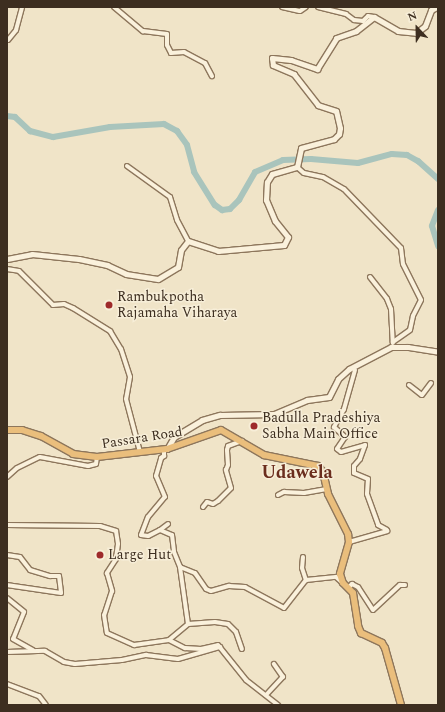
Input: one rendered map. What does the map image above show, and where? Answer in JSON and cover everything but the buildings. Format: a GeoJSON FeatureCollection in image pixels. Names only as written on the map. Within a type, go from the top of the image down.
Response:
{"type":"FeatureCollection","features":[{"type":"Feature","properties":{"kind":"highway","name":"Passara Road"},"geometry":{"type":"LineString","coordinates":[[7,430],[22,430],[41,436],[73,454],[97,457],[165,449],[188,444],[218,430],[225,431],[264,455],[318,466],[323,472],[327,490],[348,534],[349,542]]}},
{"type":"Feature","properties":{"kind":"highway"},"geometry":{"type":"LineString","coordinates":[[349,542],[340,574],[343,583],[353,593],[358,626],[361,633],[382,643],[385,648],[401,705]]}},
{"type":"Feature","properties":{"kind":"street"},"geometry":{"type":"LineString","coordinates":[[8,40],[16,30],[22,7]]}},
{"type":"Feature","properties":{"kind":"street"},"geometry":{"type":"LineString","coordinates":[[114,7],[143,31],[167,34],[168,45],[172,52],[184,52],[205,63],[212,76]]}},
{"type":"Feature","properties":{"kind":"street"},"geometry":{"type":"LineString","coordinates":[[282,7],[300,11],[306,7]]}},
{"type":"Feature","properties":{"kind":"street"},"geometry":{"type":"LineString","coordinates":[[318,7],[346,14],[354,20],[363,21],[368,16],[374,17],[398,31],[416,33],[425,26],[431,10],[436,7]]}},
{"type":"Feature","properties":{"kind":"street"},"geometry":{"type":"LineString","coordinates":[[296,165],[299,152],[303,147],[337,137],[340,131],[339,116],[336,111],[318,105],[294,74],[273,65],[271,61],[275,57],[291,60],[319,69],[336,38],[356,30],[374,17]]}},
{"type":"Feature","properties":{"kind":"street"},"geometry":{"type":"LineString","coordinates":[[127,166],[170,197],[177,220],[188,242],[218,251],[284,245],[288,237],[275,221],[266,200],[266,182],[272,174],[296,165]]}},
{"type":"Feature","properties":{"kind":"street"},"geometry":{"type":"LineString","coordinates":[[168,524],[148,536],[141,535],[148,517],[165,497],[156,476],[161,458],[164,456],[165,449],[174,437],[203,420],[244,413],[274,414],[307,400],[329,397],[338,379],[349,369],[392,345],[410,330],[413,316],[421,300],[403,264],[401,248],[344,189],[324,178],[304,173],[296,165]]}},
{"type":"Feature","properties":{"kind":"street"},"geometry":{"type":"LineString","coordinates":[[7,259],[32,254],[79,259],[107,265],[126,274],[158,279],[178,268],[181,250],[188,242]]}},
{"type":"Feature","properties":{"kind":"street"},"geometry":{"type":"LineString","coordinates":[[7,269],[19,271],[53,305],[64,304],[73,308],[110,331],[121,349],[130,378],[126,399],[140,452]]}},
{"type":"Feature","properties":{"kind":"street"},"geometry":{"type":"LineString","coordinates":[[370,277],[387,299],[391,309],[392,345]]}},
{"type":"Feature","properties":{"kind":"street"},"geometry":{"type":"LineString","coordinates":[[392,345],[438,352]]}},
{"type":"Feature","properties":{"kind":"street"},"geometry":{"type":"LineString","coordinates":[[349,542],[387,530],[378,525],[367,494],[368,479],[354,473],[354,466],[360,459],[365,445],[340,452],[337,449],[345,437],[334,427],[344,408],[355,370]]}},
{"type":"Feature","properties":{"kind":"street"},"geometry":{"type":"LineString","coordinates":[[409,385],[422,395],[431,383]]}},
{"type":"Feature","properties":{"kind":"street"},"geometry":{"type":"LineString","coordinates":[[203,507],[207,502],[213,504],[224,496],[231,488],[226,470],[228,465],[227,450],[228,446],[242,441]]}},
{"type":"Feature","properties":{"kind":"street"},"geometry":{"type":"LineString","coordinates":[[7,477],[18,468],[40,457],[88,466],[96,464],[97,457]]}},
{"type":"Feature","properties":{"kind":"street"},"geometry":{"type":"LineString","coordinates":[[278,495],[284,492],[304,493],[327,490]]}},
{"type":"Feature","properties":{"kind":"street"},"geometry":{"type":"LineString","coordinates":[[7,525],[100,526],[116,531],[118,544],[116,559],[107,573],[112,590],[104,615],[107,633],[134,645],[169,640],[188,624],[215,622],[228,624],[236,632],[242,648]]}},
{"type":"Feature","properties":{"kind":"street"},"geometry":{"type":"LineString","coordinates":[[160,530],[172,535],[174,552],[180,567],[188,624]]}},
{"type":"Feature","properties":{"kind":"street"},"geometry":{"type":"LineString","coordinates":[[7,555],[20,558],[30,570],[50,576],[59,576],[61,593],[7,585]]}},
{"type":"Feature","properties":{"kind":"street"},"geometry":{"type":"LineString","coordinates":[[303,557],[302,568],[306,580]]}},
{"type":"Feature","properties":{"kind":"street"},"geometry":{"type":"LineString","coordinates":[[180,567],[195,573],[206,589],[211,590],[229,586],[244,587],[284,608],[306,580],[336,577],[343,583]]}},
{"type":"Feature","properties":{"kind":"street"},"geometry":{"type":"LineString","coordinates":[[348,588],[352,584],[358,587],[373,610],[400,585],[405,585]]}},
{"type":"Feature","properties":{"kind":"street"},"geometry":{"type":"LineString","coordinates":[[7,598],[24,612],[14,642],[33,651]]}},
{"type":"Feature","properties":{"kind":"street"},"geometry":{"type":"LineString","coordinates":[[169,640],[185,648],[200,649],[215,644],[220,647],[246,680],[278,705]]}},
{"type":"Feature","properties":{"kind":"street"},"geometry":{"type":"LineString","coordinates":[[7,652],[45,651],[64,662],[75,664],[122,660],[146,655],[178,659],[220,647]]}},
{"type":"Feature","properties":{"kind":"street"},"geometry":{"type":"LineString","coordinates":[[266,695],[283,677],[274,664]]}},
{"type":"Feature","properties":{"kind":"street"},"geometry":{"type":"LineString","coordinates":[[7,684],[39,696],[46,705]]}},
{"type":"Feature","properties":{"kind":"waterway"},"geometry":{"type":"LineString","coordinates":[[7,116],[15,117],[30,131],[53,137],[110,127],[164,124],[177,131],[187,145],[194,172],[215,205],[222,210],[230,209],[239,200],[255,172],[283,160],[311,159],[358,163],[392,154],[407,155],[418,161],[438,179]]}},
{"type":"Feature","properties":{"kind":"waterway"},"geometry":{"type":"LineString","coordinates":[[438,210],[432,226],[438,246]]}},
{"type":"Feature","properties":{"kind":"place","name":"Rambukpotha Rajamaha Viharaya"},"geometry":{"type":"Point","coordinates":[109,305]}},
{"type":"Feature","properties":{"kind":"place","name":"Badulla Pradeshiya Sabha Main Office"},"geometry":{"type":"Point","coordinates":[254,426]}},
{"type":"Feature","properties":{"kind":"place","name":"Large Hut"},"geometry":{"type":"Point","coordinates":[100,555]}},
{"type":"Feature","properties":{"kind":"district","name":"Udawela"},"geometry":{"type":"Point","coordinates":[297,473]}}]}
